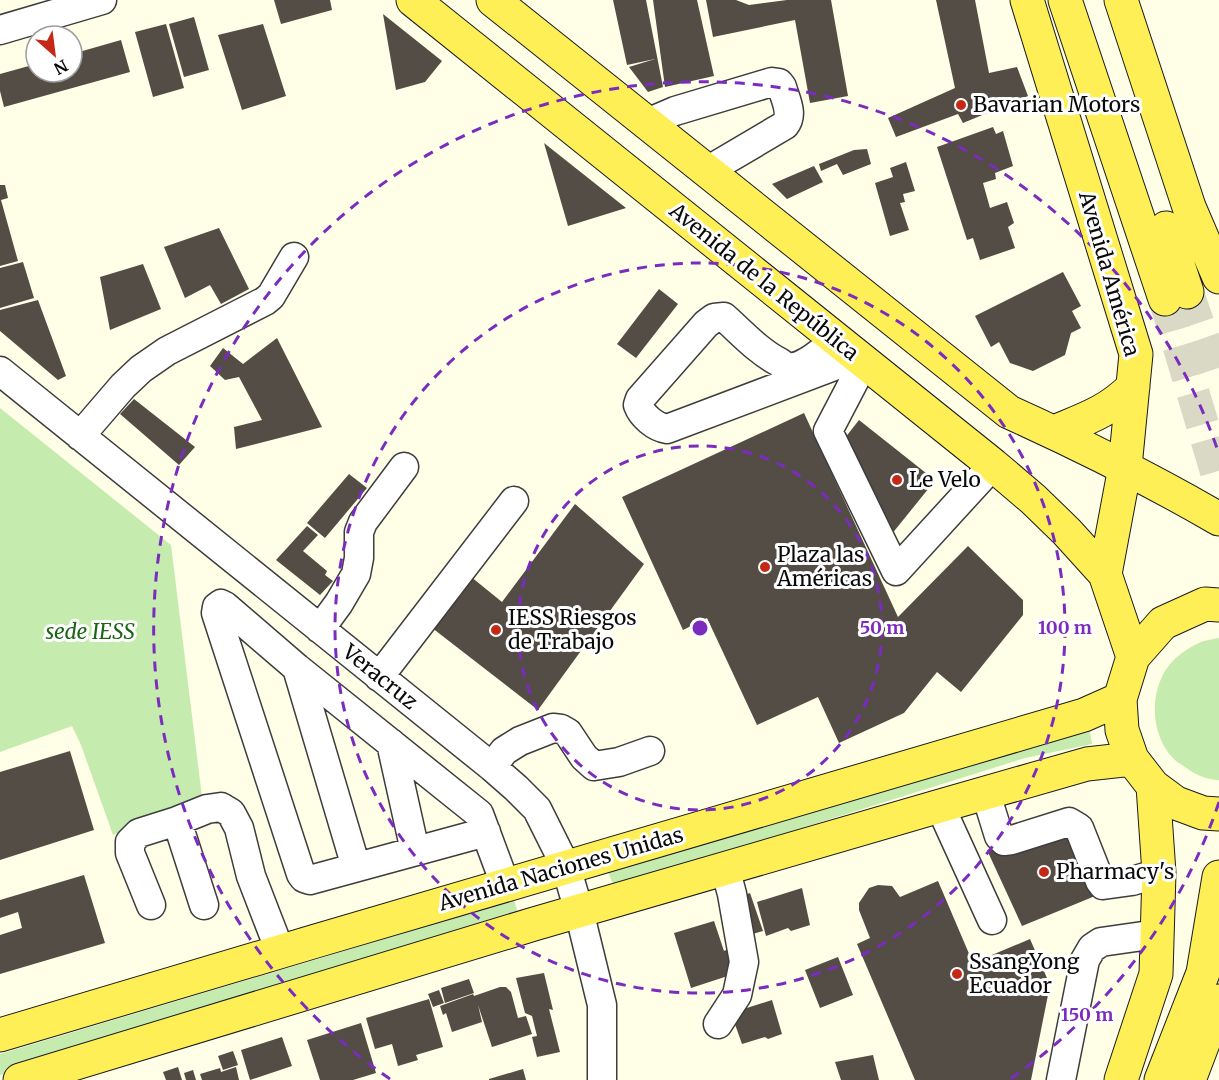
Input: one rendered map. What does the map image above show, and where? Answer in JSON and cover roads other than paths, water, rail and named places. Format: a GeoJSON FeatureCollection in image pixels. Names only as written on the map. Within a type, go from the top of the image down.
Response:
{"type":"FeatureCollection","features":[{"type":"Feature","properties":{"kind":"main road","name":"Avenida de la República"},"geometry":{"type":"LineString","coordinates":[[413,0],[993,465],[1067,532],[1105,574]]}},
{"type":"Feature","properties":{"kind":"main road"},"geometry":{"type":"LineString","coordinates":[[493,0],[1009,412],[1125,467],[1219,519]]}},
{"type":"Feature","properties":{"kind":"main road","name":"Avenida América"},"geometry":{"type":"LineString","coordinates":[[1027,0],[1136,354],[1125,467],[1105,574],[1133,657]]}},
{"type":"Feature","properties":{"kind":"main road","name":"Avenida América"},"geometry":{"type":"LineString","coordinates":[[1065,0],[1176,295],[1088,0]]}},
{"type":"Feature","properties":{"kind":"main road"},"geometry":{"type":"LineString","coordinates":[[1121,0],[1189,207],[1219,277]]}},
{"type":"Feature","properties":{"kind":"main road"},"geometry":{"type":"LineString","coordinates":[[1054,432],[1100,412],[1119,400],[1133,387]]}},
{"type":"Feature","properties":{"kind":"main road"},"geometry":{"type":"LineString","coordinates":[[1219,604],[1205,604],[1163,623],[1133,657],[1120,699],[1122,730],[1132,759],[1153,786],[1176,803],[1203,813],[1219,814]]}},
{"type":"Feature","properties":{"kind":"main road","name":"Avenida Naciones Unidas"},"geometry":{"type":"LineString","coordinates":[[0,1035],[505,884],[1084,715],[1120,699]]}},
{"type":"Feature","properties":{"kind":"main road"},"geometry":{"type":"LineString","coordinates":[[20,1080],[725,868],[1088,764],[1132,759]]}},
{"type":"Feature","properties":{"kind":"main road"},"geometry":{"type":"LineString","coordinates":[[1121,1080],[1156,974],[1159,873],[1153,786]]}},
{"type":"Feature","properties":{"kind":"main road"},"geometry":{"type":"LineString","coordinates":[[1161,1080],[1203,973],[1219,877]]}},
{"type":"Feature","properties":{"kind":"main road"},"geometry":{"type":"LineString","coordinates":[[1189,1080],[1219,1001]]}},
{"type":"Feature","properties":{"kind":"street"},"geometry":{"type":"LineString","coordinates":[[0,30],[102,0]]}},
{"type":"Feature","properties":{"kind":"street"},"geometry":{"type":"LineString","coordinates":[[647,123],[661,116],[772,82],[779,84],[785,96],[789,120],[708,171]]}},
{"type":"Feature","properties":{"kind":"street"},"geometry":{"type":"LineString","coordinates":[[80,436],[123,386],[141,369],[167,351],[271,296],[294,257]]}},
{"type":"Feature","properties":{"kind":"street"},"geometry":{"type":"LineString","coordinates":[[792,374],[724,317],[714,318],[706,324],[640,399],[638,405],[640,411],[658,427],[667,429],[792,374],[797,365],[825,350],[852,353],[840,406],[828,431],[896,571],[993,465]]}},
{"type":"Feature","properties":{"kind":"street","name":"Veracruz"},"geometry":{"type":"LineString","coordinates":[[0,371],[492,767],[537,809],[566,867],[602,1005],[603,1080]]}},
{"type":"Feature","properties":{"kind":"street"},"geometry":{"type":"LineString","coordinates":[[320,629],[339,603],[356,573],[359,558],[359,531],[363,522],[404,467]]}},
{"type":"Feature","properties":{"kind":"street"},"geometry":{"type":"LineString","coordinates":[[379,677],[514,501]]}},
{"type":"Feature","properties":{"kind":"street"},"geometry":{"type":"LineString","coordinates":[[486,831],[310,880],[304,878],[216,613],[217,607],[221,604],[225,606],[297,668],[479,814],[486,831],[505,884]]}},
{"type":"Feature","properties":{"kind":"street"},"geometry":{"type":"LineString","coordinates":[[297,668],[356,867]]}},
{"type":"Feature","properties":{"kind":"street"},"geometry":{"type":"LineString","coordinates":[[492,767],[504,751],[520,741],[553,728],[568,733],[584,757],[594,766],[619,762],[650,751]]}},
{"type":"Feature","properties":{"kind":"street"},"geometry":{"type":"LineString","coordinates":[[391,743],[415,851]]}},
{"type":"Feature","properties":{"kind":"street"},"geometry":{"type":"LineString","coordinates":[[982,794],[990,807],[999,836],[1004,841],[1069,822],[1079,828],[1103,885],[1132,881],[1159,873]]}},
{"type":"Feature","properties":{"kind":"street"},"geometry":{"type":"LineString","coordinates":[[940,806],[992,920]]}},
{"type":"Feature","properties":{"kind":"street"},"geometry":{"type":"LineString","coordinates":[[151,905],[130,853],[130,842],[139,833],[207,809],[221,807],[231,813],[239,828],[251,876],[280,951]]}},
{"type":"Feature","properties":{"kind":"street"},"geometry":{"type":"LineString","coordinates":[[177,821],[204,905]]}},
{"type":"Feature","properties":{"kind":"street"},"geometry":{"type":"LineString","coordinates":[[718,1024],[737,995],[744,962],[725,868]]}},
{"type":"Feature","properties":{"kind":"street"},"geometry":{"type":"LineString","coordinates":[[1061,1080],[1085,960],[1092,948],[1101,942],[1157,934]]}},
{"type":"Feature","properties":{"kind":"tunnel"},"geometry":{"type":"LineString","coordinates":[[1187,292],[1219,384]]}},
{"type":"Feature","properties":{"kind":"tunnel"},"geometry":{"type":"LineString","coordinates":[[1165,299],[1219,480]]}},
{"type":"Feature","properties":{"kind":"place","name":"Bavarian Motors"},"geometry":{"type":"Point","coordinates":[961,105]}},
{"type":"Feature","properties":{"kind":"place","name":"Le Velo"},"geometry":{"type":"Point","coordinates":[897,480]}},
{"type":"Feature","properties":{"kind":"place","name":"Plaza las Américas"},"geometry":{"type":"Point","coordinates":[765,567]}},
{"type":"Feature","properties":{"kind":"place","name":"IESS Riesgos de Trabajo"},"geometry":{"type":"Point","coordinates":[496,630]}},
{"type":"Feature","properties":{"kind":"place","name":"Pharmacy's"},"geometry":{"type":"Point","coordinates":[1044,872]}},
{"type":"Feature","properties":{"kind":"place","name":"SsangYong Ecuador"},"geometry":{"type":"Point","coordinates":[957,974]}},
{"type":"Feature","properties":{"kind":"park label","name":"sede IESS"},"geometry":{"type":"Point","coordinates":[90,632]}}]}
